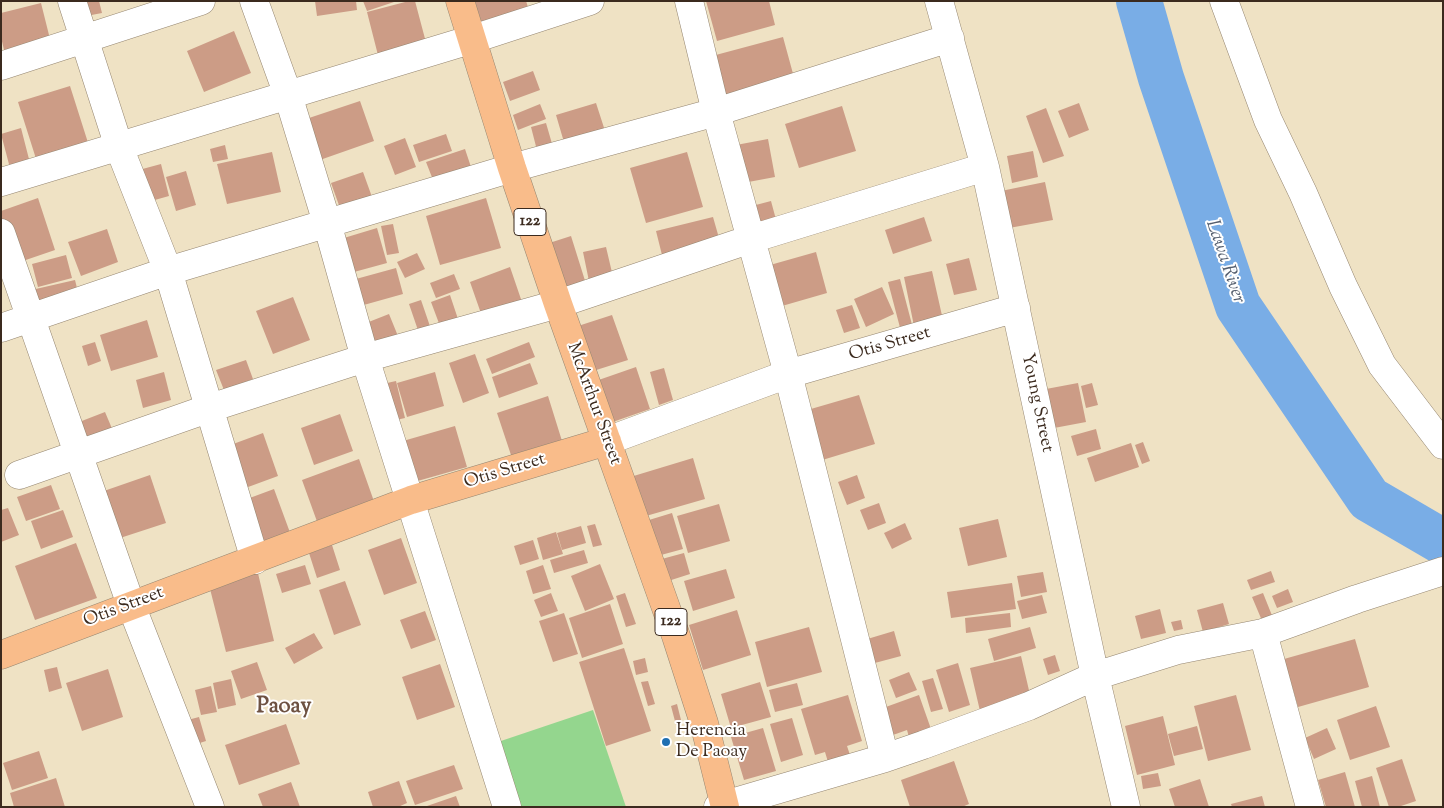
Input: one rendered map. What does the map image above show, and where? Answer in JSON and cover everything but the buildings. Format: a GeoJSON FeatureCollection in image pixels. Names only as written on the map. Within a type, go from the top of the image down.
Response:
{"type":"FeatureCollection","features":[{"type":"Feature","properties":{"kind":"main road","name":"McArthur Street"},"geometry":{"type":"LineString","coordinates":[[460,1],[512,168],[558,304],[676,636],[704,723],[722,806]]}},
{"type":"Feature","properties":{"kind":"main road","name":"Otis Street"},"geometry":{"type":"LineString","coordinates":[[1,654],[411,500],[607,441]]}},
{"type":"Feature","properties":{"kind":"street"},"geometry":{"type":"LineString","coordinates":[[72,1],[119,147],[168,271],[255,560]]}},
{"type":"Feature","properties":{"kind":"street"},"geometry":{"type":"LineString","coordinates":[[1,66],[201,1]]}},
{"type":"Feature","properties":{"kind":"street"},"geometry":{"type":"LineString","coordinates":[[254,1],[288,95],[365,358],[507,807]]}},
{"type":"Feature","properties":{"kind":"street"},"geometry":{"type":"LineString","coordinates":[[1,182],[473,39],[590,1]]}},
{"type":"Feature","properties":{"kind":"street"},"geometry":{"type":"LineString","coordinates":[[689,1],[716,112],[788,374],[885,758]]}},
{"type":"Feature","properties":{"kind":"street","name":"Young Street"},"geometry":{"type":"LineString","coordinates":[[940,1],[985,167],[1095,676],[1126,807]]}},
{"type":"Feature","properties":{"kind":"street"},"geometry":{"type":"LineString","coordinates":[[1224,1],[1268,120],[1303,193],[1343,286],[1377,356],[1443,445]]}},
{"type":"Feature","properties":{"kind":"street"},"geometry":{"type":"LineString","coordinates":[[1,328],[168,271],[512,168],[716,112],[950,38]]}},
{"type":"Feature","properties":{"kind":"street"},"geometry":{"type":"LineString","coordinates":[[18,476],[210,408],[365,358],[558,304],[751,239],[985,167]]}},
{"type":"Feature","properties":{"kind":"street"},"geometry":{"type":"LineString","coordinates":[[1,233],[131,605],[210,807]]}},
{"type":"Feature","properties":{"kind":"street","name":"Otis Street"},"geometry":{"type":"LineString","coordinates":[[607,441],[788,374],[1016,308]]}},
{"type":"Feature","properties":{"kind":"street"},"geometry":{"type":"LineString","coordinates":[[722,806],[885,758],[1029,706],[1095,676],[1178,650],[1263,633],[1357,599],[1443,571]]}},
{"type":"Feature","properties":{"kind":"street"},"geometry":{"type":"LineString","coordinates":[[1263,633],[1310,807]]}},
{"type":"Feature","properties":{"kind":"green space"},"geometry":{"type":"Polygon","coordinates":[[[593,710],[626,807],[517,807],[489,745],[593,710]]]}},
{"type":"Feature","properties":{"kind":"waterway","name":"Lawa River"},"geometry":{"type":"LineString","coordinates":[[1139,1],[1161,78],[1238,306],[1369,499],[1443,542]]}},
{"type":"Feature","properties":{"kind":"place","name":"Herencia De Paoay"},"geometry":{"type":"Point","coordinates":[666,742]}},
{"type":"Feature","properties":{"kind":"district","name":"Paoay"},"geometry":{"type":"Point","coordinates":[284,708]}}]}
